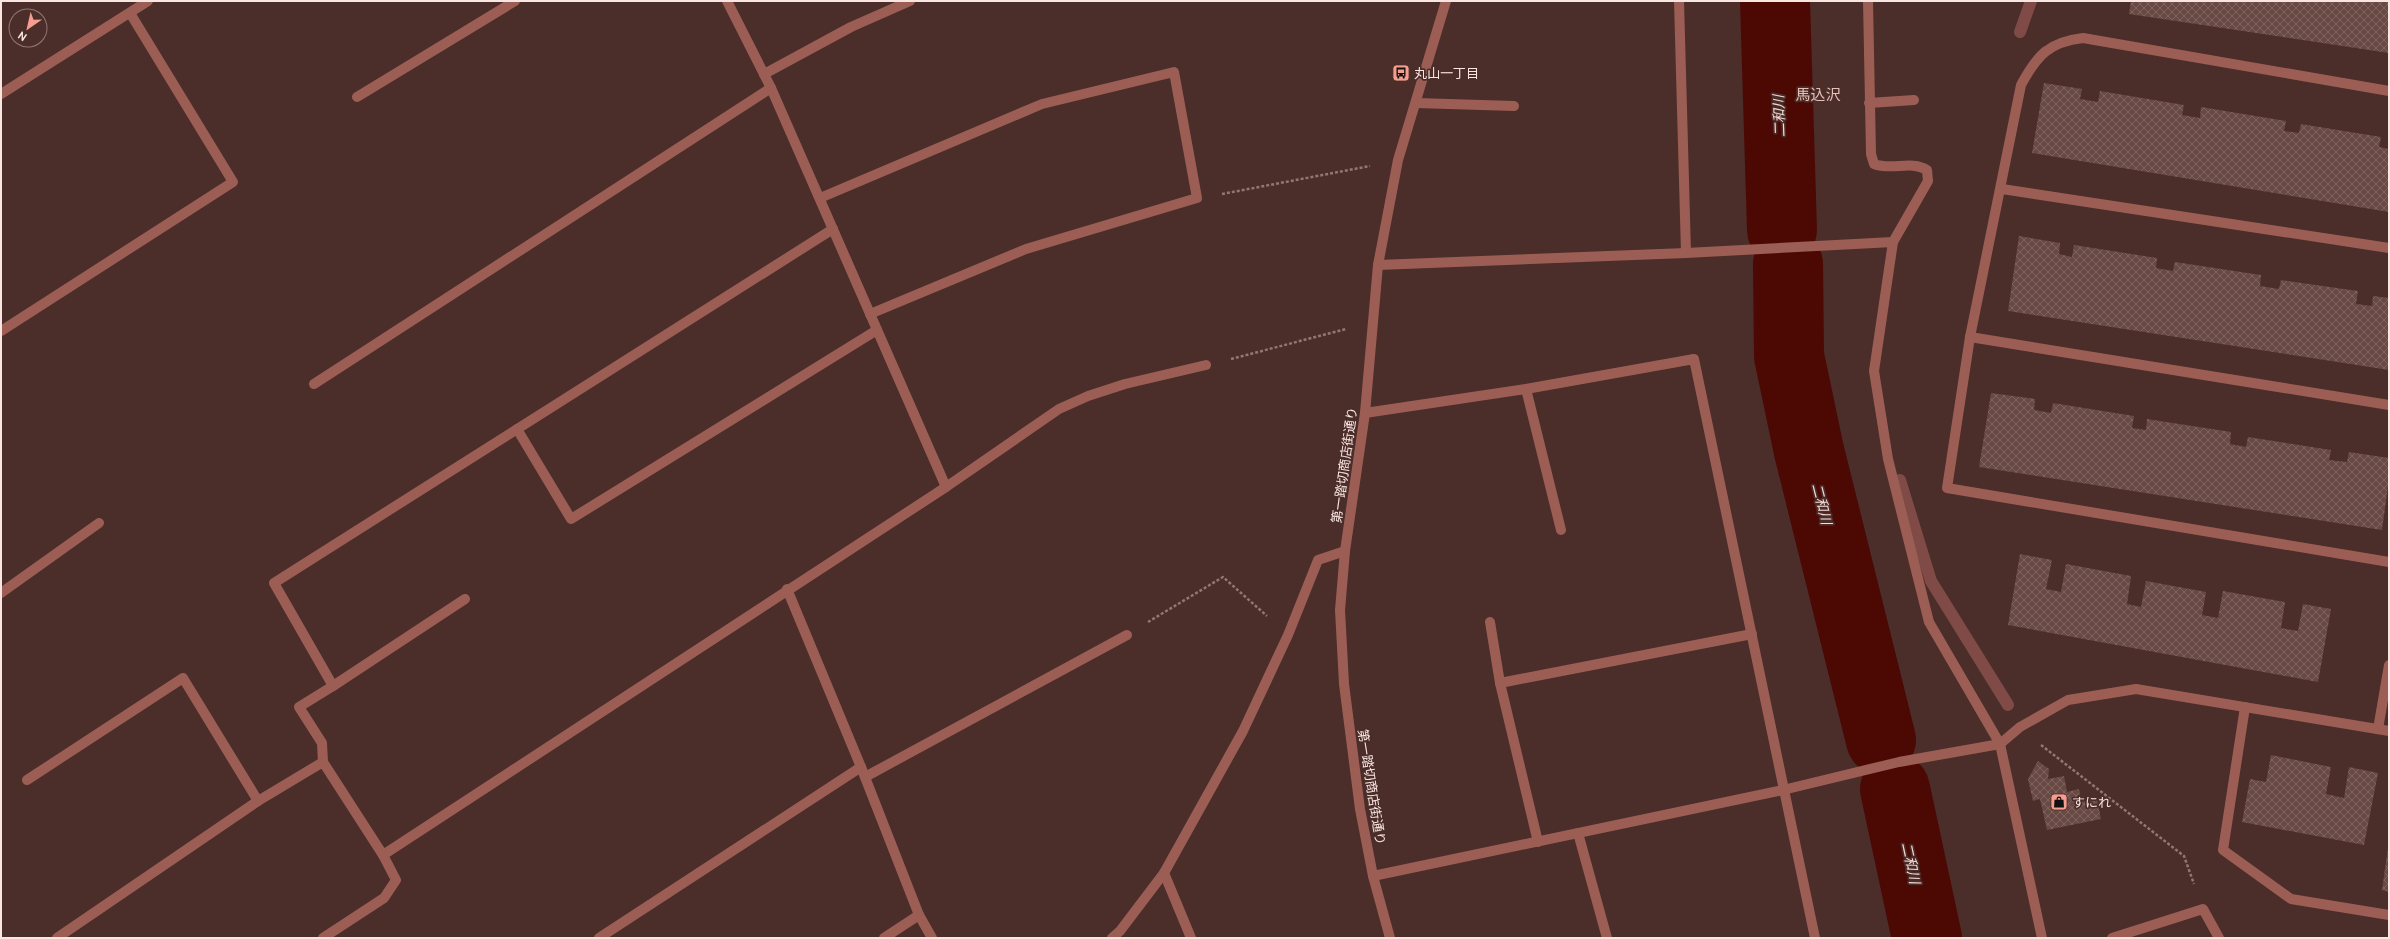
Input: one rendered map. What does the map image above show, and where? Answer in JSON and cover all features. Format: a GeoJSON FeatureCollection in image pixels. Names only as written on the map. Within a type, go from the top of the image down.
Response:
{"type":"FeatureCollection","features":[{"type":"Feature","properties":{"kind":"street"},"geometry":{"type":"LineString","coordinates":[[1,94],[148,1]]}},
{"type":"Feature","properties":{"kind":"street"},"geometry":{"type":"LineString","coordinates":[[358,97],[516,1]]}},
{"type":"Feature","properties":{"kind":"street"},"geometry":{"type":"LineString","coordinates":[[727,1],[771,88],[946,487]]}},
{"type":"Feature","properties":{"kind":"street"},"geometry":{"type":"LineString","coordinates":[[764,74],[851,27],[910,1]]}},
{"type":"Feature","properties":{"kind":"street","name":"第一踏切商店街通り"},"geometry":{"type":"LineString","coordinates":[[1390,938],[1374,876],[1360,809],[1344,684],[1340,610],[1345,551],[1365,413],[1378,265],[1398,160],[1446,1]]}},
{"type":"Feature","properties":{"kind":"street"},"geometry":{"type":"LineString","coordinates":[[1678,1],[1686,253]]}},
{"type":"Feature","properties":{"kind":"street"},"geometry":{"type":"LineString","coordinates":[[1868,1],[1871,154],[1874,164],[1883,168],[1919,165],[1927,170],[1928,181],[1893,242],[1874,371],[1888,459],[1930,622],[2000,744],[2042,938]]}},
{"type":"Feature","properties":{"kind":"street"},"geometry":{"type":"LineString","coordinates":[[1,331],[232,182],[130,13]]}},
{"type":"Feature","properties":{"kind":"street"},"geometry":{"type":"LineString","coordinates":[[2389,91],[2083,38],[2063,40],[2044,51],[2030,67],[2021,85],[2002,190],[1970,336],[1948,488],[2389,562]]}},
{"type":"Feature","properties":{"kind":"street"},"geometry":{"type":"LineString","coordinates":[[820,198],[1042,104],[1174,72],[1197,198],[1026,249],[870,314]]}},
{"type":"Feature","properties":{"kind":"street"},"geometry":{"type":"LineString","coordinates":[[314,384],[771,88]]}},
{"type":"Feature","properties":{"kind":"street"},"geometry":{"type":"LineString","coordinates":[[1870,103],[1914,100]]}},
{"type":"Feature","properties":{"kind":"street"},"geometry":{"type":"LineString","coordinates":[[1416,103],[1514,106]]}},
{"type":"Feature","properties":{"kind":"street"},"geometry":{"type":"LineString","coordinates":[[2002,190],[2389,248]]}},
{"type":"Feature","properties":{"kind":"street"},"geometry":{"type":"LineString","coordinates":[[333,686],[274,583],[833,229]]}},
{"type":"Feature","properties":{"kind":"street"},"geometry":{"type":"LineString","coordinates":[[1378,265],[1686,253],[1893,242]]}},
{"type":"Feature","properties":{"kind":"street"},"geometry":{"type":"LineString","coordinates":[[517,429],[571,519],[877,330]]}},
{"type":"Feature","properties":{"kind":"street"},"geometry":{"type":"LineString","coordinates":[[1970,336],[2389,405]]}},
{"type":"Feature","properties":{"kind":"street"},"geometry":{"type":"LineString","coordinates":[[1365,413],[1526,389],[1694,359],[1815,938]]}},
{"type":"Feature","properties":{"kind":"street"},"geometry":{"type":"LineString","coordinates":[[383,854],[787,589],[946,487],[1059,409],[1125,384],[1206,365]]}},
{"type":"Feature","properties":{"kind":"street"},"geometry":{"type":"LineString","coordinates":[[1526,389],[1561,530]]}},
{"type":"Feature","properties":{"kind":"street"},"geometry":{"type":"LineString","coordinates":[[1,593],[99,523]]}},
{"type":"Feature","properties":{"kind":"street"},"geometry":{"type":"LineString","coordinates":[[1112,938],[1120,931],[1164,873],[1243,731],[1288,635],[1318,560],[1345,551]]}},
{"type":"Feature","properties":{"kind":"street"},"geometry":{"type":"LineString","coordinates":[[787,589],[861,767],[919,915],[932,938]]}},
{"type":"Feature","properties":{"kind":"street"},"geometry":{"type":"LineString","coordinates":[[323,938],[384,898],[396,880],[383,854],[323,762],[322,744],[299,707],[465,599]]}},
{"type":"Feature","properties":{"kind":"street"},"geometry":{"type":"LineString","coordinates":[[1490,622],[1500,683],[1538,842]]}},
{"type":"Feature","properties":{"kind":"street"},"geometry":{"type":"LineString","coordinates":[[1500,683],[1752,634]]}},
{"type":"Feature","properties":{"kind":"street"},"geometry":{"type":"LineString","coordinates":[[865,777],[1127,635]]}},
{"type":"Feature","properties":{"kind":"street"},"geometry":{"type":"LineString","coordinates":[[2378,729],[2389,665]]}},
{"type":"Feature","properties":{"kind":"street"},"geometry":{"type":"LineString","coordinates":[[27,780],[183,678],[258,801]]}},
{"type":"Feature","properties":{"kind":"street"},"geometry":{"type":"LineString","coordinates":[[1374,876],[1783,790],[1899,762],[2000,744],[2020,727],[2068,700],[2136,689],[2389,731]]}},
{"type":"Feature","properties":{"kind":"street"},"geometry":{"type":"LineString","coordinates":[[2246,707],[2223,850],[2291,899],[2389,915]]}},
{"type":"Feature","properties":{"kind":"street"},"geometry":{"type":"LineString","coordinates":[[57,938],[258,801],[323,762]]}},
{"type":"Feature","properties":{"kind":"street"},"geometry":{"type":"LineString","coordinates":[[599,938],[861,767]]}},
{"type":"Feature","properties":{"kind":"street"},"geometry":{"type":"LineString","coordinates":[[1578,833],[1607,938]]}},
{"type":"Feature","properties":{"kind":"street"},"geometry":{"type":"LineString","coordinates":[[1164,873],[1191,938]]}},
{"type":"Feature","properties":{"kind":"street"},"geometry":{"type":"LineString","coordinates":[[2112,938],[2203,909],[2219,938]]}},
{"type":"Feature","properties":{"kind":"street"},"geometry":{"type":"LineString","coordinates":[[884,938],[919,915]]}},
{"type":"Feature","properties":{"kind":"path"},"geometry":{"type":"LineString","coordinates":[[1214,195],[1398,160]]}},
{"type":"Feature","properties":{"kind":"path"},"geometry":{"type":"LineString","coordinates":[[1206,365],[1372,322]]}},
{"type":"Feature","properties":{"kind":"path"},"geometry":{"type":"LineString","coordinates":[[1127,635],[1223,576],[1288,635]]}},
{"type":"Feature","properties":{"kind":"path"},"geometry":{"type":"LineString","coordinates":[[2020,727],[2184,856],[2203,909]]}},
{"type":"Feature","properties":{"kind":"building"},"geometry":{"type":"Polygon","coordinates":[[[2131,1],[2389,1],[2389,53],[2129,14],[2131,1]]]}},
{"type":"Feature","properties":{"kind":"building"},"geometry":{"type":"Polygon","coordinates":[[[2044,83],[2082,89],[2080,99],[2098,102],[2100,91],[2184,105],[2182,115],[2200,118],[2201,107],[2286,121],[2284,131],[2299,133],[2301,124],[2381,137],[2379,147],[2389,149],[2389,212],[2032,153],[2044,83]]]}},
{"type":"Feature","properties":{"kind":"building"},"geometry":{"type":"Polygon","coordinates":[[[2019,236],[2060,243],[2059,254],[2072,257],[2074,245],[2157,258],[2156,268],[2173,271],[2175,262],[2261,275],[2260,286],[2279,289],[2281,280],[2358,291],[2356,304],[2372,306],[2373,296],[2389,298],[2389,370],[2008,311],[2019,236]]]}},
{"type":"Feature","properties":{"kind":"building"},"geometry":{"type":"Polygon","coordinates":[[[1991,393],[2035,399],[2034,410],[2051,413],[2053,403],[2134,416],[2132,428],[2146,430],[2147,419],[2231,432],[2230,444],[2246,447],[2248,437],[2331,450],[2329,460],[2347,462],[2349,452],[2389,458],[2389,479],[2382,530],[1979,467],[1991,393]]]}},
{"type":"Feature","properties":{"kind":"building"},"geometry":{"type":"Polygon","coordinates":[[[2020,554],[2052,560],[2046,589],[2061,592],[2066,564],[2131,576],[2127,604],[2141,607],[2146,581],[2206,592],[2202,615],[2218,618],[2223,591],[2285,602],[2281,628],[2298,631],[2303,604],[2331,609],[2318,682],[2008,625],[2020,554]]]}},
{"type":"Feature","properties":{"kind":"building"},"geometry":{"type":"Polygon","coordinates":[[[2271,755],[2331,767],[2326,794],[2344,798],[2349,767],[2378,773],[2364,845],[2242,822],[2250,779],[2266,782],[2271,755]]]}},
{"type":"Feature","properties":{"kind":"building"},"geometry":{"type":"Polygon","coordinates":[[[2038,761],[2049,769],[2048,779],[2064,776],[2067,792],[2079,789],[2081,802],[2097,799],[2101,819],[2047,830],[2040,799],[2033,801],[2028,779],[2038,761]]]}},
{"type":"Feature","properties":{"kind":"building"},"geometry":{"type":"Polygon","coordinates":[[[2389,848],[2389,892],[2382,890],[2389,848]]]}},
{"type":"Feature","properties":{"kind":"waterway","name":"二和川"},"geometry":{"type":"LineString","coordinates":[[1775,1],[1782,230]]}},
{"type":"Feature","properties":{"kind":"waterway"},"geometry":{"type":"LineString","coordinates":[[2020,32],[2031,1]]}},
{"type":"Feature","properties":{"kind":"waterway","name":"二和川"},"geometry":{"type":"LineString","coordinates":[[1788,264],[1789,356],[1809,451],[1881,740]]}},
{"type":"Feature","properties":{"kind":"waterway"},"geometry":{"type":"LineString","coordinates":[[1900,480],[1931,581],[2008,705]]}},
{"type":"Feature","properties":{"kind":"waterway","name":"二和川"},"geometry":{"type":"LineString","coordinates":[[1895,789],[1927,938]]}},
{"type":"Feature","properties":{"kind":"place","name":"丸山一丁目"},"geometry":{"type":"Point","coordinates":[1401,73]}},
{"type":"Feature","properties":{"kind":"place","name":"すにれ"},"geometry":{"type":"Point","coordinates":[2059,802]}},
{"type":"Feature","properties":{"kind":"district","name":"馬込沢"},"geometry":{"type":"Point","coordinates":[1818,95]}}]}
